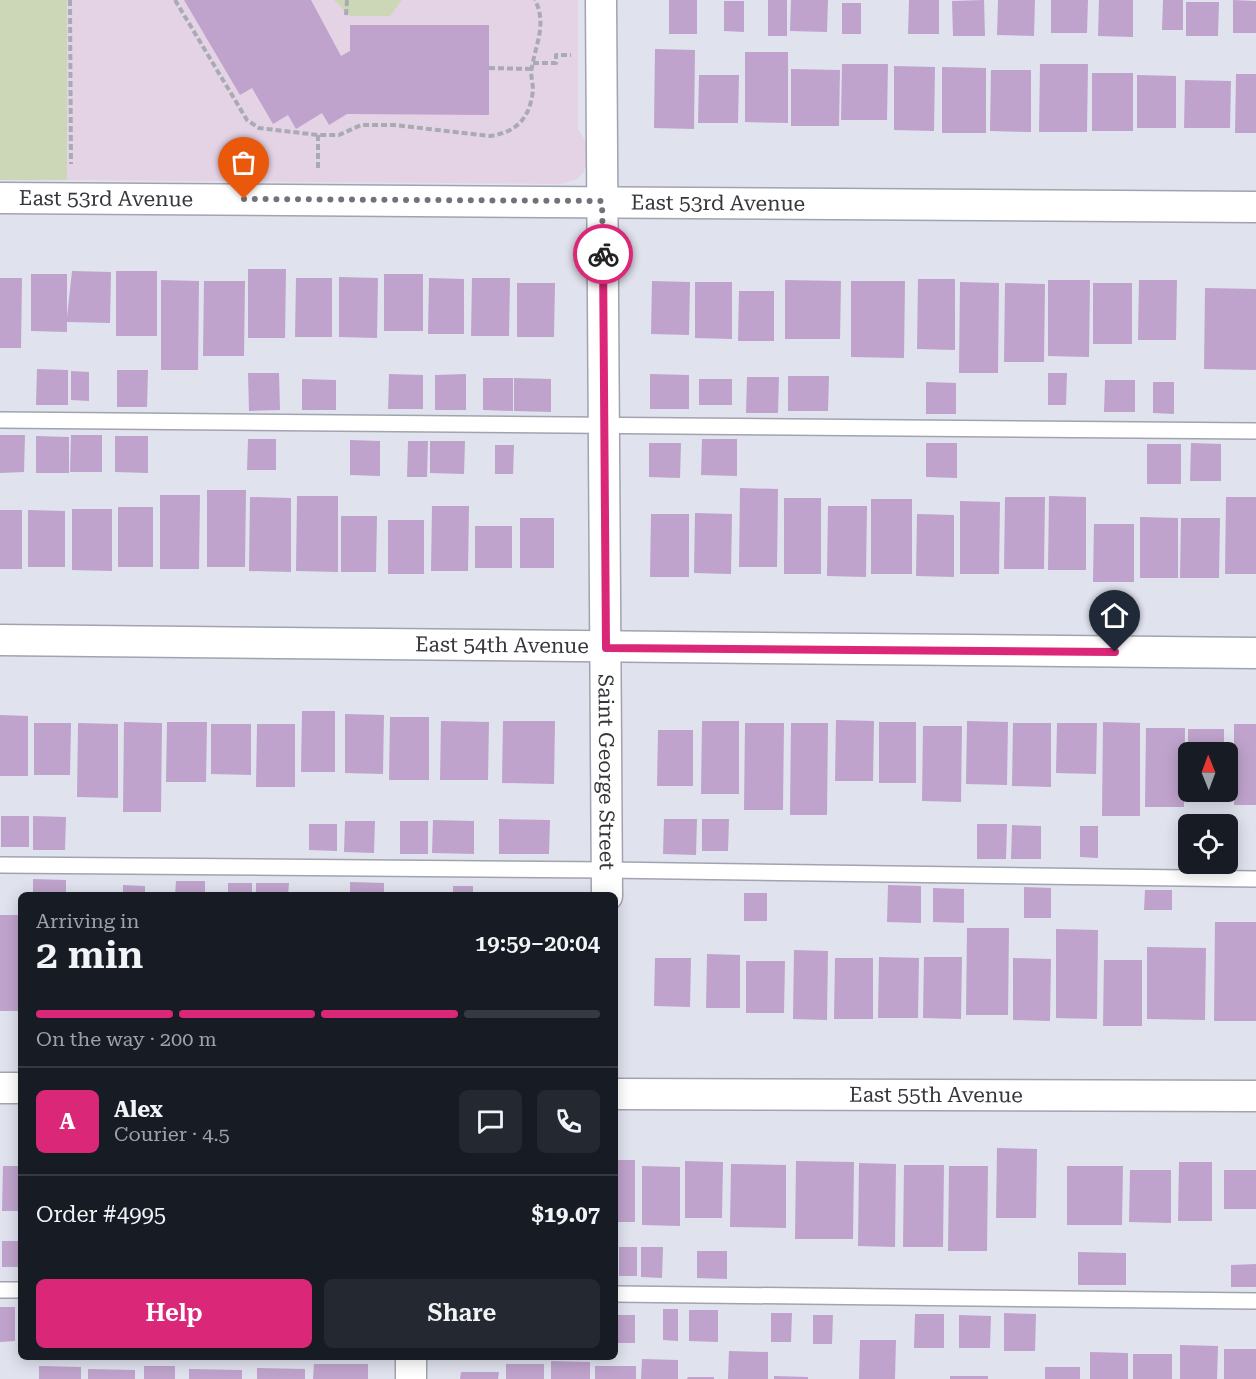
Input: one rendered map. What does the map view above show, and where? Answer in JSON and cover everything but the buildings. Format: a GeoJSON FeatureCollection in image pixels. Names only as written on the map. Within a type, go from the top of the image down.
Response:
{"type":"FeatureCollection","features":[{"type":"Feature","properties":{"kind":"street","name":"Saint George Street"},"geometry":{"type":"LineString","coordinates":[[602,0],[607,883]]}},
{"type":"Feature","properties":{"kind":"street","name":"East 53rd Avenue"},"geometry":{"type":"LineString","coordinates":[[0,198],[1256,207]]}},
{"type":"Feature","properties":{"kind":"street","name":"East 54th Avenue"},"geometry":{"type":"LineString","coordinates":[[0,640],[1256,653]]}},
{"type":"Feature","properties":{"kind":"street"},"geometry":{"type":"LineString","coordinates":[[0,1088],[18,1088]]}},
{"type":"Feature","properties":{"kind":"street","name":"East 55th Avenue"},"geometry":{"type":"LineString","coordinates":[[618,1094],[1256,1096]]}},
{"type":"Feature","properties":{"kind":"street"},"geometry":{"type":"LineString","coordinates":[[411,1360],[411,1379]]}},
{"type":"Feature","properties":{"kind":"lane"},"geometry":{"type":"LineString","coordinates":[[0,420],[1256,431]]}},
{"type":"Feature","properties":{"kind":"lane"},"geometry":{"type":"LineString","coordinates":[[0,865],[607,883],[1256,879]]}},
{"type":"Feature","properties":{"kind":"lane"},"geometry":{"type":"LineString","coordinates":[[0,1290],[18,1290]]}},
{"type":"Feature","properties":{"kind":"lane"},"geometry":{"type":"LineString","coordinates":[[618,1294],[1256,1301]]}},
{"type":"Feature","properties":{"kind":"path"},"geometry":{"type":"LineString","coordinates":[[70,0],[71,164]]}},
{"type":"Feature","properties":{"kind":"path"},"geometry":{"type":"LineString","coordinates":[[175,0],[247,120],[259,128],[318,135],[339,135],[361,125],[420,126],[490,136],[505,134],[517,127],[529,111],[533,89],[531,69],[542,24],[534,0]]}},
{"type":"Feature","properties":{"kind":"path"},"geometry":{"type":"LineString","coordinates":[[346,15],[347,0]]}},
{"type":"Feature","properties":{"kind":"path"},"geometry":{"type":"LineString","coordinates":[[533,63],[556,63],[556,56],[571,55]]}},
{"type":"Feature","properties":{"kind":"path"},"geometry":{"type":"LineString","coordinates":[[489,68],[531,69]]}},
{"type":"Feature","properties":{"kind":"path"},"geometry":{"type":"LineString","coordinates":[[318,135],[318,200]]}},
{"type":"Feature","properties":{"kind":"shaded area"},"geometry":{"type":"Polygon","coordinates":[[[67,0],[578,0],[578,129],[586,142],[587,162],[583,173],[577,179],[562,184],[67,180],[67,0]]]}},
{"type":"Feature","properties":{"kind":"green space"},"geometry":{"type":"Polygon","coordinates":[[[0,0],[67,0],[67,180],[0,180],[0,0]]]}},
{"type":"Feature","properties":{"kind":"green space"},"geometry":{"type":"Polygon","coordinates":[[[334,0],[402,0],[390,16],[350,16],[334,0]]]}},
{"type":"Feature","properties":{"kind":"way so far"},"geometry":{"type":"LineString","coordinates":[[244,199],[602,201],[603,254]]}},
{"type":"Feature","properties":{"kind":"route"},"geometry":{"type":"LineString","coordinates":[[603,254],[606,648],[1115,652]]}}]}
